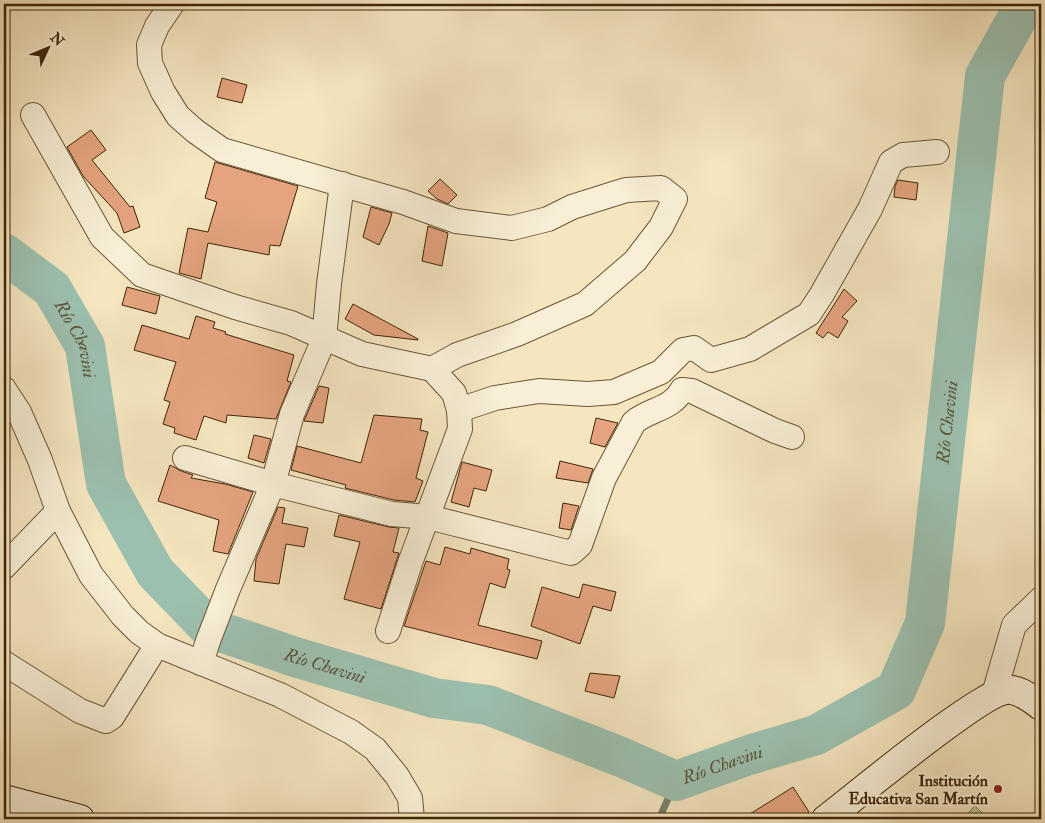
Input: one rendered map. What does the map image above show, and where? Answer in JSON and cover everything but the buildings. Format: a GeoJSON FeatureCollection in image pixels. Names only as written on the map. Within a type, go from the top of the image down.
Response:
{"type":"FeatureCollection","features":[{"type":"Feature","properties":{"kind":"street"},"geometry":{"type":"LineString","coordinates":[[172,4],[157,26],[149,45],[150,63],[178,116],[222,150],[403,202],[456,220],[512,228],[548,219],[572,207],[626,190],[661,188],[675,199],[661,227],[636,260],[585,304],[517,334],[457,355],[432,369]]}},
{"type":"Feature","properties":{"kind":"street"},"geometry":{"type":"LineString","coordinates":[[33,115],[102,237],[142,275],[291,324],[362,354],[432,369],[454,392],[460,429],[410,563],[388,631]]}},
{"type":"Feature","properties":{"kind":"street"},"geometry":{"type":"LineString","coordinates":[[458,410],[495,398],[539,391],[588,394],[614,392],[661,372],[683,350],[694,348],[711,360],[750,349],[809,314],[870,209],[891,162],[902,155],[937,152]]}},
{"type":"Feature","properties":{"kind":"street"},"geometry":{"type":"LineString","coordinates":[[201,663],[228,590],[273,484],[292,414],[324,339],[342,184]]}},
{"type":"Feature","properties":{"kind":"street"},"geometry":{"type":"LineString","coordinates":[[4,389],[19,412],[40,460],[58,511],[91,575],[123,616],[139,632],[158,645],[280,695],[351,732],[375,748],[410,798],[412,819]]}},
{"type":"Feature","properties":{"kind":"street"},"geometry":{"type":"LineString","coordinates":[[185,458],[273,484],[392,514],[428,517],[571,553],[580,545],[604,478],[634,422],[642,415],[668,405],[677,399],[682,390],[692,391],[775,431],[792,437]]}},
{"type":"Feature","properties":{"kind":"street"},"geometry":{"type":"LineString","coordinates":[[4,567],[58,511]]}},
{"type":"Feature","properties":{"kind":"street"},"geometry":{"type":"LineString","coordinates":[[994,694],[1014,625],[1041,599]]}},
{"type":"Feature","properties":{"kind":"street"},"geometry":{"type":"LineString","coordinates":[[4,663],[80,711],[106,721],[112,717],[158,645]]}},
{"type":"Feature","properties":{"kind":"street"},"geometry":{"type":"LineString","coordinates":[[826,819],[958,716],[994,694],[1010,690],[1028,696],[1041,706]]}},
{"type":"Feature","properties":{"kind":"street"},"geometry":{"type":"LineString","coordinates":[[4,799],[80,819]]}},
{"type":"Feature","properties":{"kind":"green space"},"geometry":{"type":"Polygon","coordinates":[[[975,806],[988,819],[962,819],[975,806]]]}},
{"type":"Feature","properties":{"kind":"waterway","name":"Río Chavini"},"geometry":{"type":"LineString","coordinates":[[4,253],[52,289],[85,346],[106,484],[155,572],[209,628],[295,657],[434,698],[488,705],[621,757],[676,781],[749,755],[816,735],[896,690],[925,623],[985,76],[1025,4]]}},
{"type":"Feature","properties":{"kind":"waterway"},"geometry":{"type":"LineString","coordinates":[[659,819],[676,781]]}},
{"type":"Feature","properties":{"kind":"place","name":"Institución Educativa San Martín"},"geometry":{"type":"Point","coordinates":[998,789]}}]}
